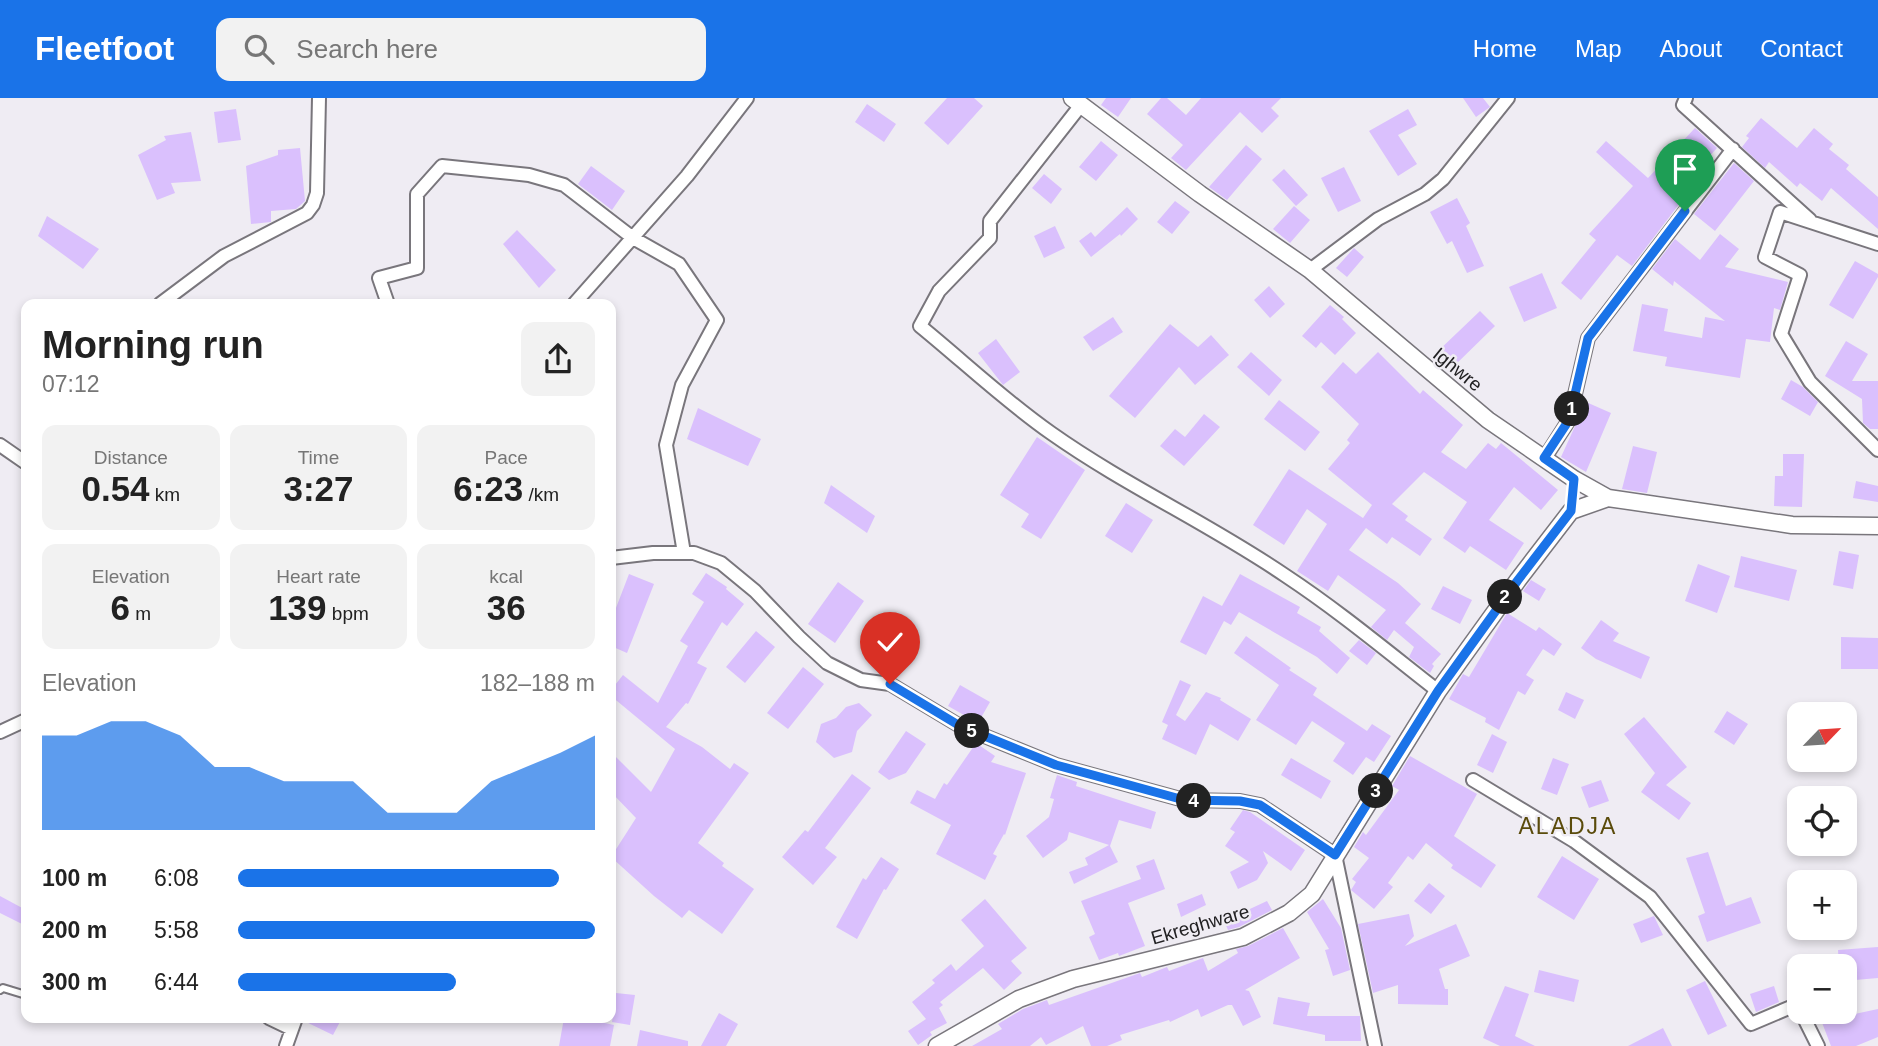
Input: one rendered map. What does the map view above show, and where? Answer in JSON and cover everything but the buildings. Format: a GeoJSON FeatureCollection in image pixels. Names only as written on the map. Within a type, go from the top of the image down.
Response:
{"type":"FeatureCollection","features":[{"type":"Feature","properties":{"kind":"street"},"geometry":{"type":"LineString","coordinates":[[167,299],[224,256],[307,213],[317,193],[319,98]]}},
{"type":"Feature","properties":{"kind":"street"},"geometry":{"type":"LineString","coordinates":[[578,299],[687,176],[747,98]]}},
{"type":"Feature","properties":{"kind":"street"},"geometry":{"type":"LineString","coordinates":[[1310,270],[1378,219],[1424,194],[1443,179],[1508,98]]}},
{"type":"Feature","properties":{"kind":"street"},"geometry":{"type":"LineString","coordinates":[[1686,98],[1683,104],[1814,223]]}},
{"type":"Feature","properties":{"kind":"street"},"geometry":{"type":"LineString","coordinates":[[1077,102],[990,221],[989,238],[939,291],[920,326],[1050,432],[1146,494],[1200,522],[1286,575],[1438,691]]}},
{"type":"Feature","properties":{"kind":"street","name":"Ighwre"},"geometry":{"type":"LineString","coordinates":[[1077,102],[1200,194],[1310,270],[1488,420],[1574,479],[1608,498],[1791,525],[1878,526]]}},
{"type":"Feature","properties":{"kind":"street"},"geometry":{"type":"LineString","coordinates":[[1544,458],[1569,420],[1588,338],[1732,149]]}},
{"type":"Feature","properties":{"kind":"street"},"geometry":{"type":"LineString","coordinates":[[386,299],[379,278],[417,268],[416,194],[442,166],[529,175],[564,186],[633,238],[679,264],[717,320],[682,385],[666,445],[684,553]]}},
{"type":"Feature","properties":{"kind":"street"},"geometry":{"type":"LineString","coordinates":[[1878,244],[1780,212],[1765,257],[1800,275],[1781,334],[1810,382],[1878,450]]}},
{"type":"Feature","properties":{"kind":"street"},"geometry":{"type":"LineString","coordinates":[[0,445],[21,460]]}},
{"type":"Feature","properties":{"kind":"street"},"geometry":{"type":"LineString","coordinates":[[1574,479],[1571,511],[1608,498]]}},
{"type":"Feature","properties":{"kind":"street","name":"Ekreghware"},"geometry":{"type":"LineString","coordinates":[[937,1046],[1019,999],[1051,987],[1073,979],[1243,937],[1289,914],[1312,894],[1438,691],[1571,511]]}},
{"type":"Feature","properties":{"kind":"street"},"geometry":{"type":"LineString","coordinates":[[616,558],[694,552],[721,563],[755,591],[827,663],[861,680],[890,684],[960,726],[1056,765],[1184,800],[1240,801],[1260,805],[1335,855],[1375,1046]]}},
{"type":"Feature","properties":{"kind":"street"},"geometry":{"type":"LineString","coordinates":[[0,732],[21,722]]}},
{"type":"Feature","properties":{"kind":"street"},"geometry":{"type":"LineString","coordinates":[[1473,780],[1574,841],[1650,897],[1751,1024],[1787,1009]]}},
{"type":"Feature","properties":{"kind":"street"},"geometry":{"type":"LineString","coordinates":[[286,1046],[294,1024]]}},
{"type":"Feature","properties":{"kind":"street"},"geometry":{"type":"LineString","coordinates":[[1807,1024],[1818,1046]]}},
{"type":"Feature","properties":{"kind":"lane"},"geometry":{"type":"LineString","coordinates":[[0,990],[3,988],[21,993]]}},
{"type":"Feature","properties":{"kind":"district","name":"ALADJA"},"geometry":{"type":"Point","coordinates":[1568,826]}},
{"type":"Feature","properties":{"kind":"route"},"geometry":{"type":"LineString","coordinates":[[890,684],[960,726],[1056,765],[1184,800],[1240,801],[1260,805],[1335,855],[1438,691],[1571,511],[1574,479],[1544,458],[1569,420],[1588,338],[1685,211]]}}]}
